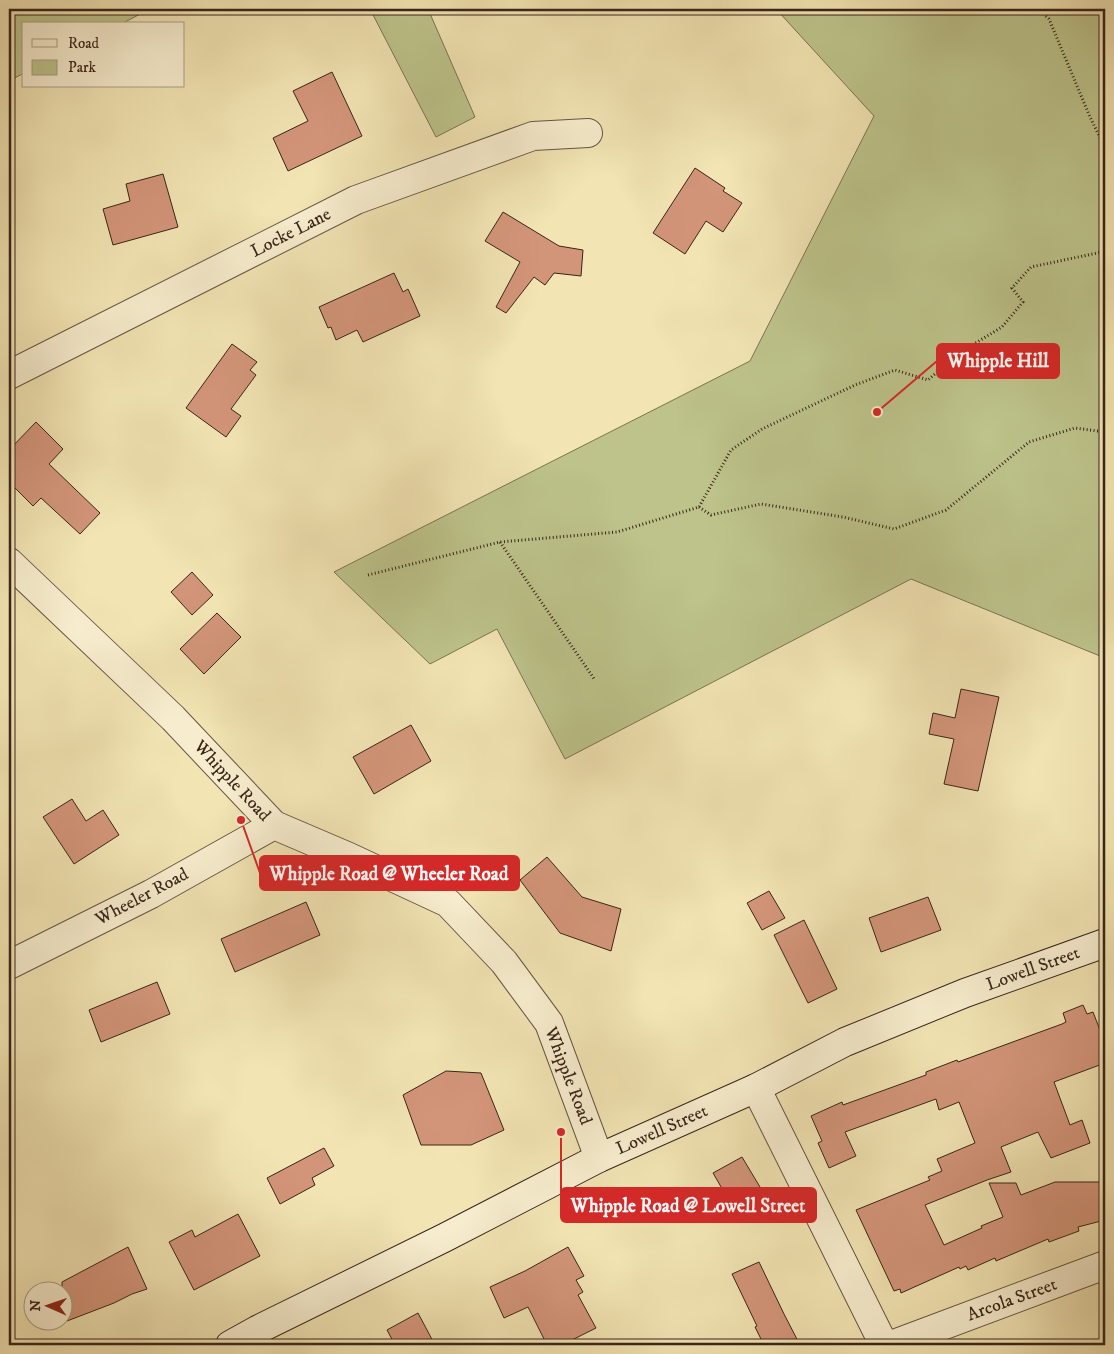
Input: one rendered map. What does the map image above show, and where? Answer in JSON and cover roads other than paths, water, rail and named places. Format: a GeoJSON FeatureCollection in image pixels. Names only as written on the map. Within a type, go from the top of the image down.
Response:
{"type":"FeatureCollection","features":[{"type":"Feature","properties":{"kind":"street","name":"Locke Lane"},"geometry":{"type":"LineString","coordinates":[[9,375],[356,200],[533,136],[588,133]]}},
{"type":"Feature","properties":{"kind":"street","name":"Whipple Road"},"geometry":{"type":"LineString","coordinates":[[9,562],[173,718],[274,826],[350,857],[448,903],[504,962],[549,1023],[599,1158]]}},
{"type":"Feature","properties":{"kind":"street","name":"Wheeler Road"},"geometry":{"type":"LineString","coordinates":[[9,965],[151,894],[274,826]]}},
{"type":"Feature","properties":{"kind":"street","name":"Lowell Street"},"geometry":{"type":"LineString","coordinates":[[230,1345],[599,1158],[756,1088],[845,1042],[965,994],[1105,943]]}},
{"type":"Feature","properties":{"kind":"street"},"geometry":{"type":"LineString","coordinates":[[756,1088],[884,1345]]}},
{"type":"Feature","properties":{"kind":"street","name":"Arcola Street"},"geometry":{"type":"LineString","coordinates":[[891,1345],[1105,1266]]}},
{"type":"Feature","properties":{"kind":"place","name":"Whipple Hill"},"geometry":{"type":"Point","coordinates":[877,412]}},
{"type":"Feature","properties":{"kind":"place","name":"Whipple Road @ Wheeler Road"},"geometry":{"type":"Point","coordinates":[241,820]}},
{"type":"Feature","properties":{"kind":"place","name":"Whipple Road @ Lowell Street"},"geometry":{"type":"Point","coordinates":[561,1132]}}]}
